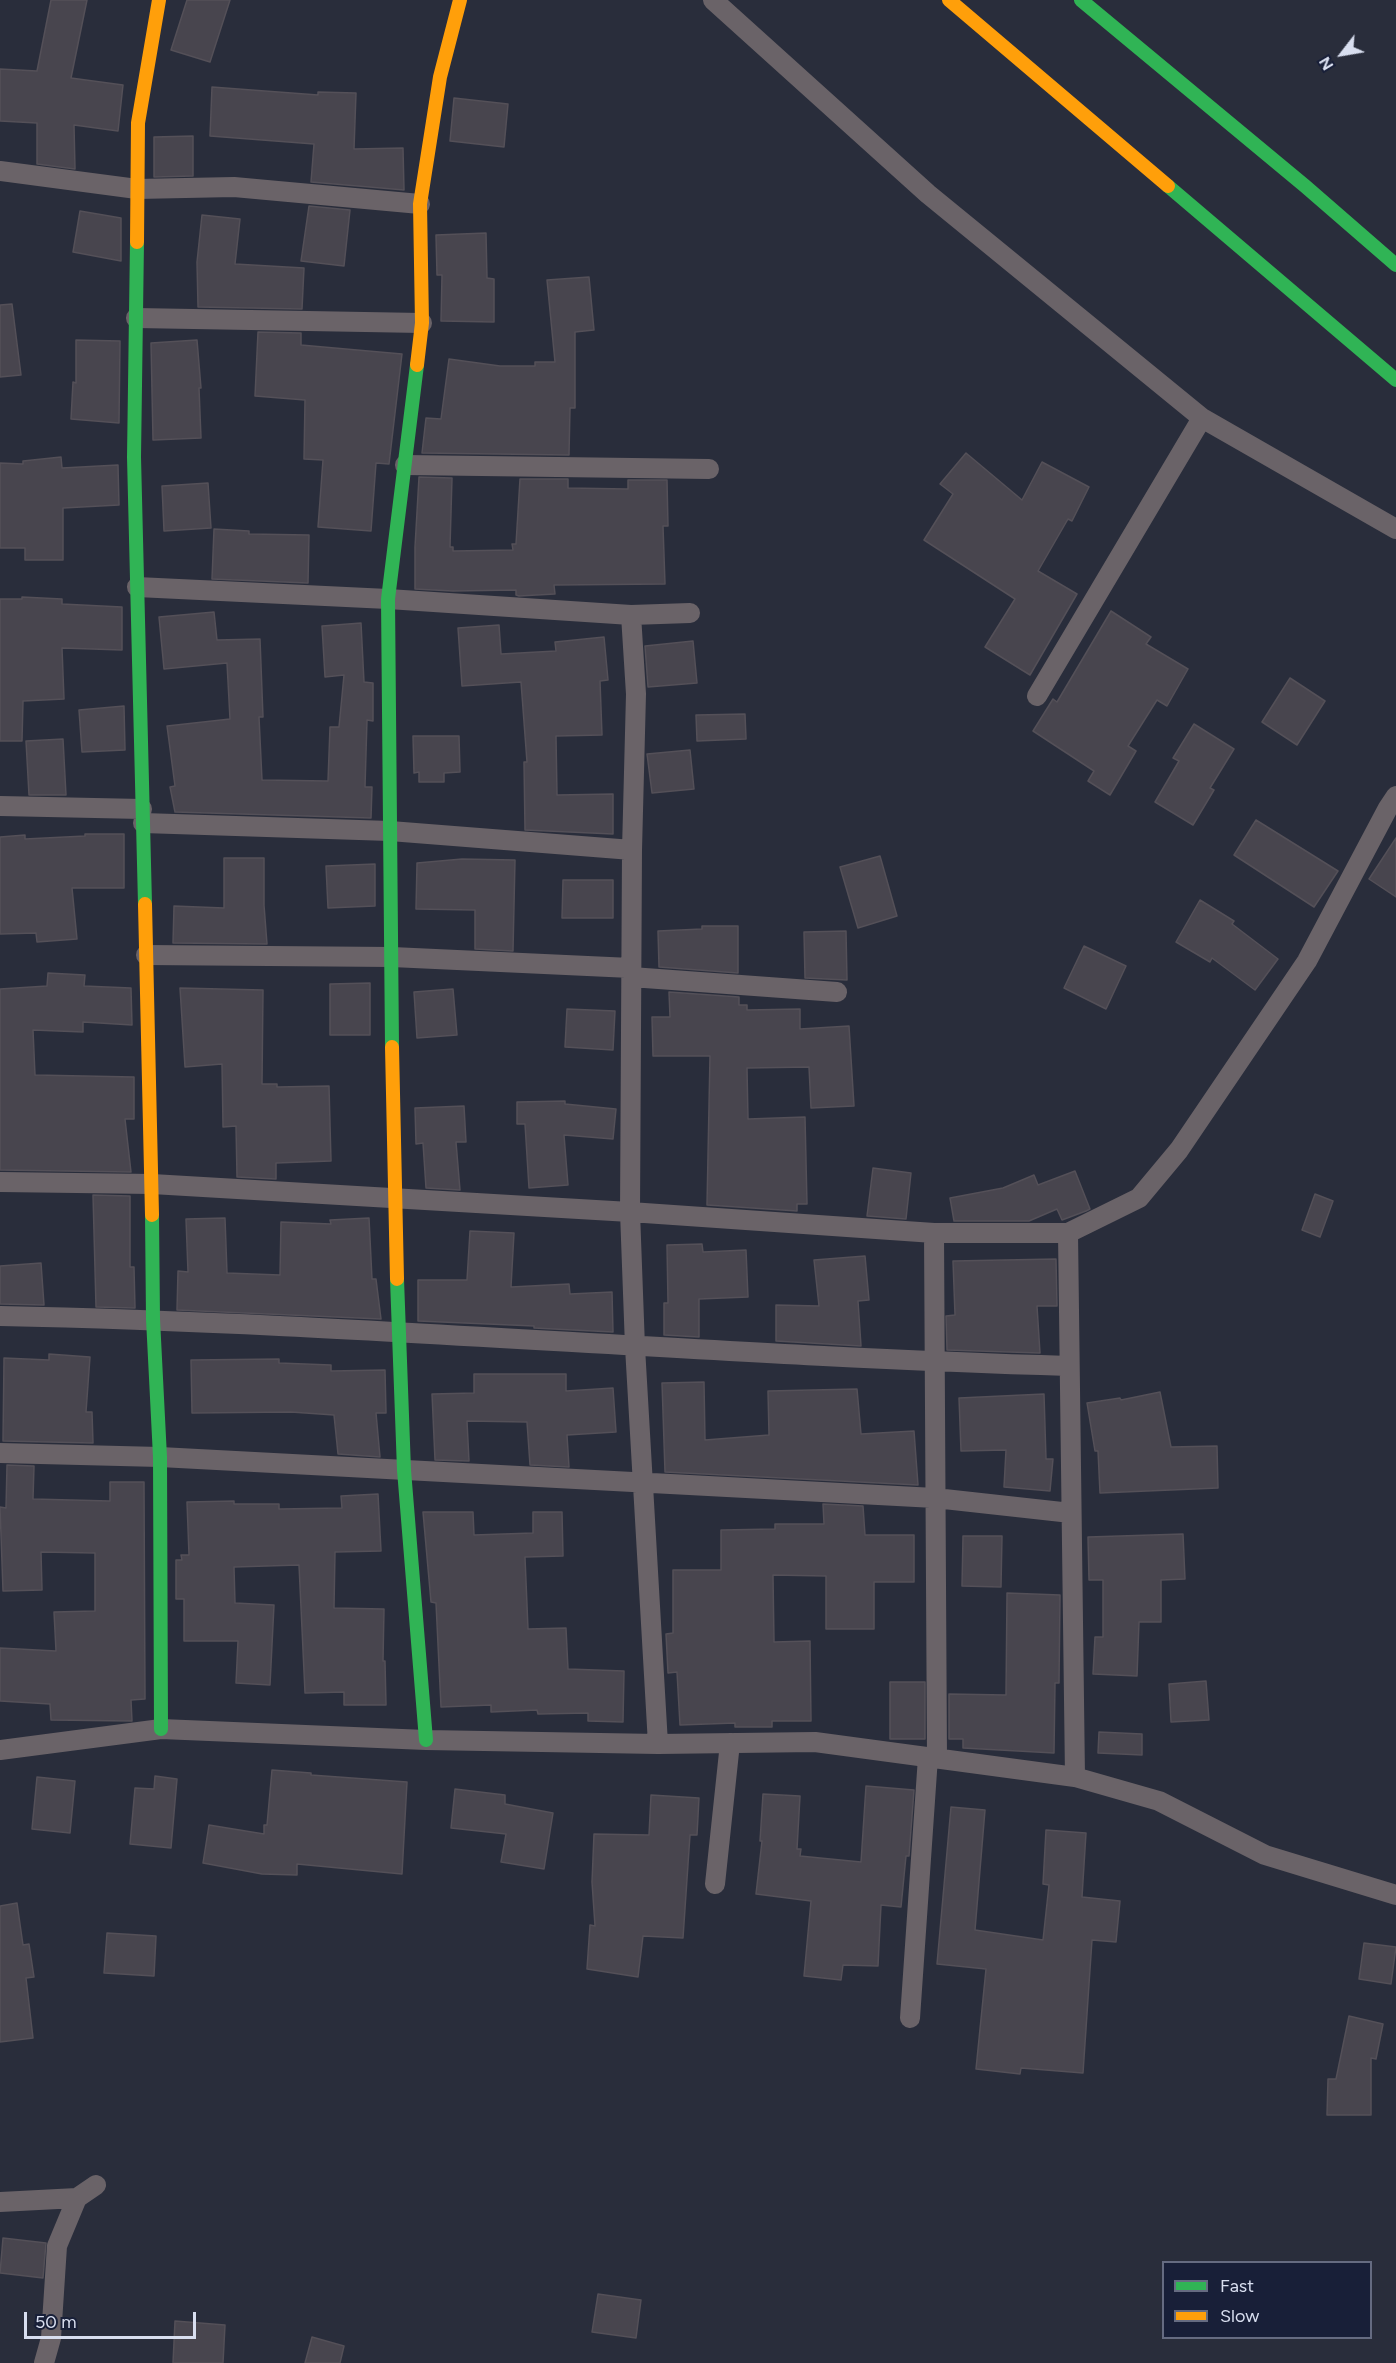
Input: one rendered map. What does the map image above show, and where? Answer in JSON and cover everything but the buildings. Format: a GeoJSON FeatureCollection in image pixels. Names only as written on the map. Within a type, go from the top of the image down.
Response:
{"type":"FeatureCollection","features":[{"type":"Feature","properties":{"kind":"main road"},"geometry":{"type":"LineString","coordinates":[[159,0],[138,123],[134,457],[152,1184],[153,1319],[160,1457],[161,1729]]}},
{"type":"Feature","properties":{"kind":"main road"},"geometry":{"type":"LineString","coordinates":[[426,1740],[404,1470],[394,1198],[388,599],[422,323],[420,204],[440,77],[460,0]]}},
{"type":"Feature","properties":{"kind":"main road"},"geometry":{"type":"LineString","coordinates":[[949,0],[1396,380]]}},
{"type":"Feature","properties":{"kind":"main road"},"geometry":{"type":"LineString","coordinates":[[1081,0],[1305,186],[1396,265]]}},
{"type":"Feature","properties":{"kind":"street"},"geometry":{"type":"LineString","coordinates":[[713,0],[928,194],[1202,418],[1396,529]]}},
{"type":"Feature","properties":{"kind":"street"},"geometry":{"type":"LineString","coordinates":[[0,171],[137,189],[234,187],[420,204]]}},
{"type":"Feature","properties":{"kind":"street"},"geometry":{"type":"LineString","coordinates":[[136,318],[422,323]]}},
{"type":"Feature","properties":{"kind":"street"},"geometry":{"type":"LineString","coordinates":[[1036,696],[1202,418]]}},
{"type":"Feature","properties":{"kind":"street"},"geometry":{"type":"LineString","coordinates":[[405,465],[709,469]]}},
{"type":"Feature","properties":{"kind":"street"},"geometry":{"type":"LineString","coordinates":[[137,587],[388,599],[631,615],[690,613]]}},
{"type":"Feature","properties":{"kind":"street"},"geometry":{"type":"LineString","coordinates":[[631,615],[636,694],[632,850],[630,1212],[635,1347],[658,1744]]}},
{"type":"Feature","properties":{"kind":"street"},"geometry":{"type":"LineString","coordinates":[[0,1182],[152,1184],[630,1212],[934,1233],[1068,1233],[1139,1198],[1179,1150],[1307,960],[1396,796]]}},
{"type":"Feature","properties":{"kind":"street"},"geometry":{"type":"LineString","coordinates":[[0,806],[390,831],[632,850]]}},
{"type":"Feature","properties":{"kind":"street"},"geometry":{"type":"LineString","coordinates":[[146,956],[392,957],[631,973],[837,992]]}},
{"type":"Feature","properties":{"kind":"street"},"geometry":{"type":"LineString","coordinates":[[910,2018],[933,1757],[934,1233]]}},
{"type":"Feature","properties":{"kind":"street"},"geometry":{"type":"LineString","coordinates":[[1068,1233],[1075,1778]]}},
{"type":"Feature","properties":{"kind":"street"},"geometry":{"type":"LineString","coordinates":[[0,1316],[153,1319],[635,1347],[935,1362],[1070,1366]]}},
{"type":"Feature","properties":{"kind":"street"},"geometry":{"type":"LineString","coordinates":[[0,1453],[160,1457],[935,1498],[1071,1513]]}},
{"type":"Feature","properties":{"kind":"street"},"geometry":{"type":"LineString","coordinates":[[0,1750],[161,1729],[426,1740],[658,1744],[815,1742],[1075,1778],[1159,1801],[1265,1855],[1396,1895]]}},
{"type":"Feature","properties":{"kind":"street"},"geometry":{"type":"LineString","coordinates":[[715,1884],[729,1743]]}},
{"type":"Feature","properties":{"kind":"street"},"geometry":{"type":"LineString","coordinates":[[0,2202],[77,2198],[96,2185]]}},
{"type":"Feature","properties":{"kind":"street"},"geometry":{"type":"LineString","coordinates":[[44,2363],[51,2338],[57,2246],[77,2198]]}},
{"type":"Feature","properties":{"kind":"traffic: fast"},"geometry":{"type":"LineString","coordinates":[[1081,0],[1305,186],[1396,265]]}},
{"type":"Feature","properties":{"kind":"traffic: fast"},"geometry":{"type":"LineString","coordinates":[[1168,186],[1396,380]]}},
{"type":"Feature","properties":{"kind":"traffic: fast"},"geometry":{"type":"LineString","coordinates":[[137,242],[134,457],[145,904]]}},
{"type":"Feature","properties":{"kind":"traffic: fast"},"geometry":{"type":"LineString","coordinates":[[392,1047],[388,599],[417,365]]}},
{"type":"Feature","properties":{"kind":"traffic: fast"},"geometry":{"type":"LineString","coordinates":[[152,1215],[153,1319],[160,1457],[161,1729]]}},
{"type":"Feature","properties":{"kind":"traffic: fast"},"geometry":{"type":"LineString","coordinates":[[397,1279],[404,1470],[426,1740]]}},
{"type":"Feature","properties":{"kind":"traffic: slow"},"geometry":{"type":"LineString","coordinates":[[137,242],[138,123],[159,0]]}},
{"type":"Feature","properties":{"kind":"traffic: slow"},"geometry":{"type":"LineString","coordinates":[[417,365],[422,323],[420,204],[440,77],[460,0]]}},
{"type":"Feature","properties":{"kind":"traffic: slow"},"geometry":{"type":"LineString","coordinates":[[949,0],[1168,186]]}},
{"type":"Feature","properties":{"kind":"traffic: slow"},"geometry":{"type":"LineString","coordinates":[[145,904],[152,1215]]}},
{"type":"Feature","properties":{"kind":"traffic: slow"},"geometry":{"type":"LineString","coordinates":[[392,1047],[397,1279]]}}]}
